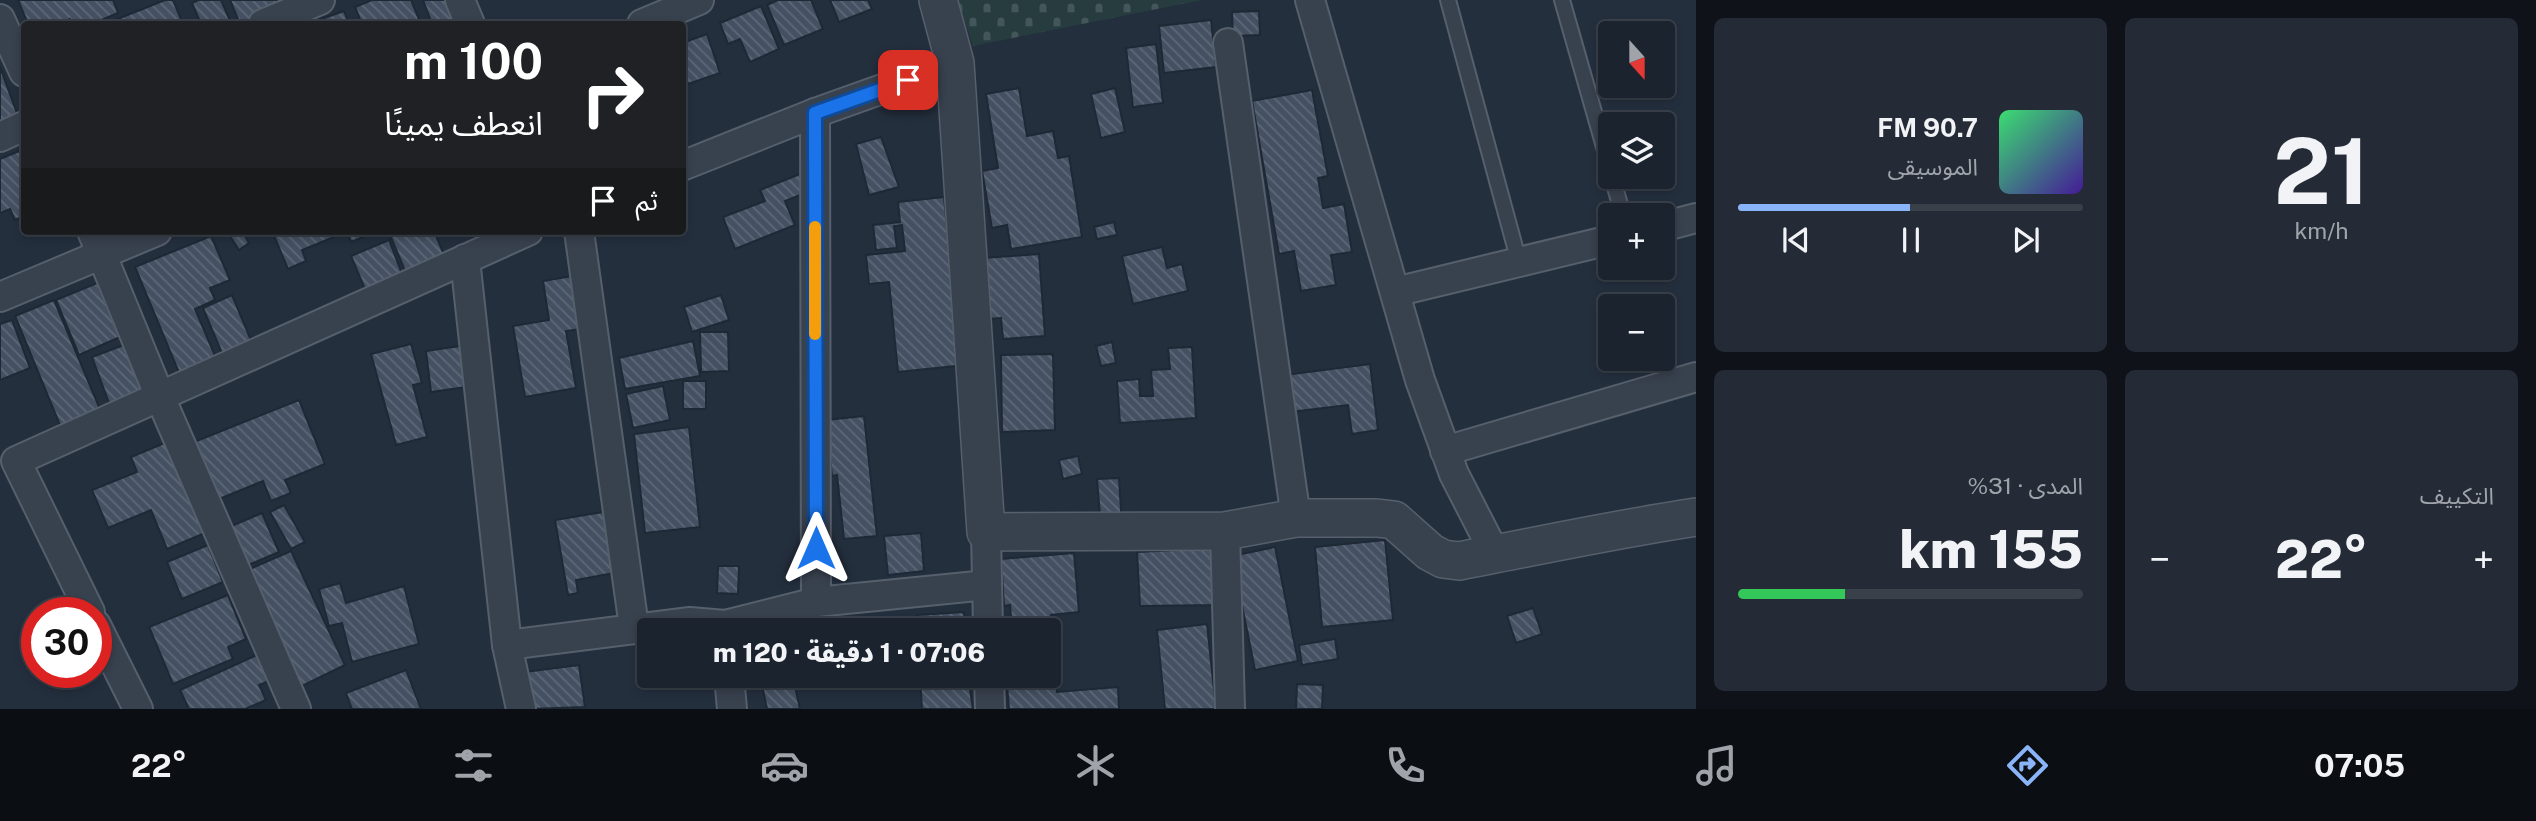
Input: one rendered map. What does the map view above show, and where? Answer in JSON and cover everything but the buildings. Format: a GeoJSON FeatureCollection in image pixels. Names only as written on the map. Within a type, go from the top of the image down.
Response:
{"type":"FeatureCollection","features":[{"type":"Feature","properties":{"kind":"street"},"geometry":{"type":"LineString","coordinates":[[270,21],[320,0]]}},
{"type":"Feature","properties":{"kind":"street"},"geometry":{"type":"LineString","coordinates":[[460,0],[469,21]]}},
{"type":"Feature","properties":{"kind":"street"},"geometry":{"type":"LineString","coordinates":[[649,21],[699,0]]}},
{"type":"Feature","properties":{"kind":"street"},"geometry":{"type":"LineString","coordinates":[[938,0],[955,63],[986,532],[988,618]]}},
{"type":"Feature","properties":{"kind":"street"},"geometry":{"type":"LineString","coordinates":[[1312,0],[1420,380],[1445,451],[1495,554]]}},
{"type":"Feature","properties":{"kind":"street"},"geometry":{"type":"LineString","coordinates":[[0,19],[21,65]]}},
{"type":"Feature","properties":{"kind":"street"},"geometry":{"type":"LineString","coordinates":[[1228,43],[1296,518]]}},
{"type":"Feature","properties":{"kind":"street"},"geometry":{"type":"LineString","coordinates":[[686,164],[815,113],[955,63]]}},
{"type":"Feature","properties":{"kind":"street"},"geometry":{"type":"LineString","coordinates":[[815,113],[816,602]]}},
{"type":"Feature","properties":{"kind":"street"},"geometry":{"type":"LineString","coordinates":[[0,136],[21,127]]}},
{"type":"Feature","properties":{"kind":"street"},"geometry":{"type":"LineString","coordinates":[[1675,224],[1696,218]]}},
{"type":"Feature","properties":{"kind":"street"},"geometry":{"type":"LineString","coordinates":[[0,297],[97,243],[138,235]]}},
{"type":"Feature","properties":{"kind":"street"},"geometry":{"type":"LineString","coordinates":[[82,597],[8,461],[160,397],[519,235]]}},
{"type":"Feature","properties":{"kind":"street"},"geometry":{"type":"LineString","coordinates":[[580,235],[634,627]]}},
{"type":"Feature","properties":{"kind":"street"},"geometry":{"type":"LineString","coordinates":[[97,243],[160,397],[296,709]]}},
{"type":"Feature","properties":{"kind":"street"},"geometry":{"type":"LineString","coordinates":[[1395,292],[1598,243]]}},
{"type":"Feature","properties":{"kind":"street"},"geometry":{"type":"LineString","coordinates":[[464,259],[507,645],[521,709]]}},
{"type":"Feature","properties":{"kind":"street"},"geometry":{"type":"LineString","coordinates":[[1445,451],[1696,377]]}},
{"type":"Feature","properties":{"kind":"street"},"geometry":{"type":"LineString","coordinates":[[986,532],[1225,531],[1296,518],[1394,520],[1430,552],[1443,559],[1459,561],[1575,540],[1611,530],[1696,517]]}},
{"type":"Feature","properties":{"kind":"street"},"geometry":{"type":"LineString","coordinates":[[1225,531],[1230,709]]}},
{"type":"Feature","properties":{"kind":"street"},"geometry":{"type":"LineString","coordinates":[[758,618],[816,602],[987,585]]}},
{"type":"Feature","properties":{"kind":"street"},"geometry":{"type":"LineString","coordinates":[[507,645],[637,627]]}},
{"type":"Feature","properties":{"kind":"street"},"geometry":{"type":"LineString","coordinates":[[112,657],[138,709]]}},
{"type":"Feature","properties":{"kind":"street"},"geometry":{"type":"LineString","coordinates":[[730,688],[732,709]]}},
{"type":"Feature","properties":{"kind":"street"},"geometry":{"type":"LineString","coordinates":[[989,688],[990,709]]}},
{"type":"Feature","properties":{"kind":"lane"},"geometry":{"type":"LineString","coordinates":[[1448,0],[1519,262]]}},
{"type":"Feature","properties":{"kind":"lane"},"geometry":{"type":"LineString","coordinates":[[1562,0],[1598,127]]}},
{"type":"Feature","properties":{"kind":"green space"},"geometry":{"type":"Polygon","coordinates":[[[958,0],[1202,0],[973,46],[958,0]]]}},
{"type":"Feature","properties":{"kind":"slow traffic"},"geometry":{"type":"LineString","coordinates":[[815,227],[815,334]]}},
{"type":"Feature","properties":{"kind":"route"},"geometry":{"type":"LineString","coordinates":[[816,548],[815,113],[908,80]]}}]}
